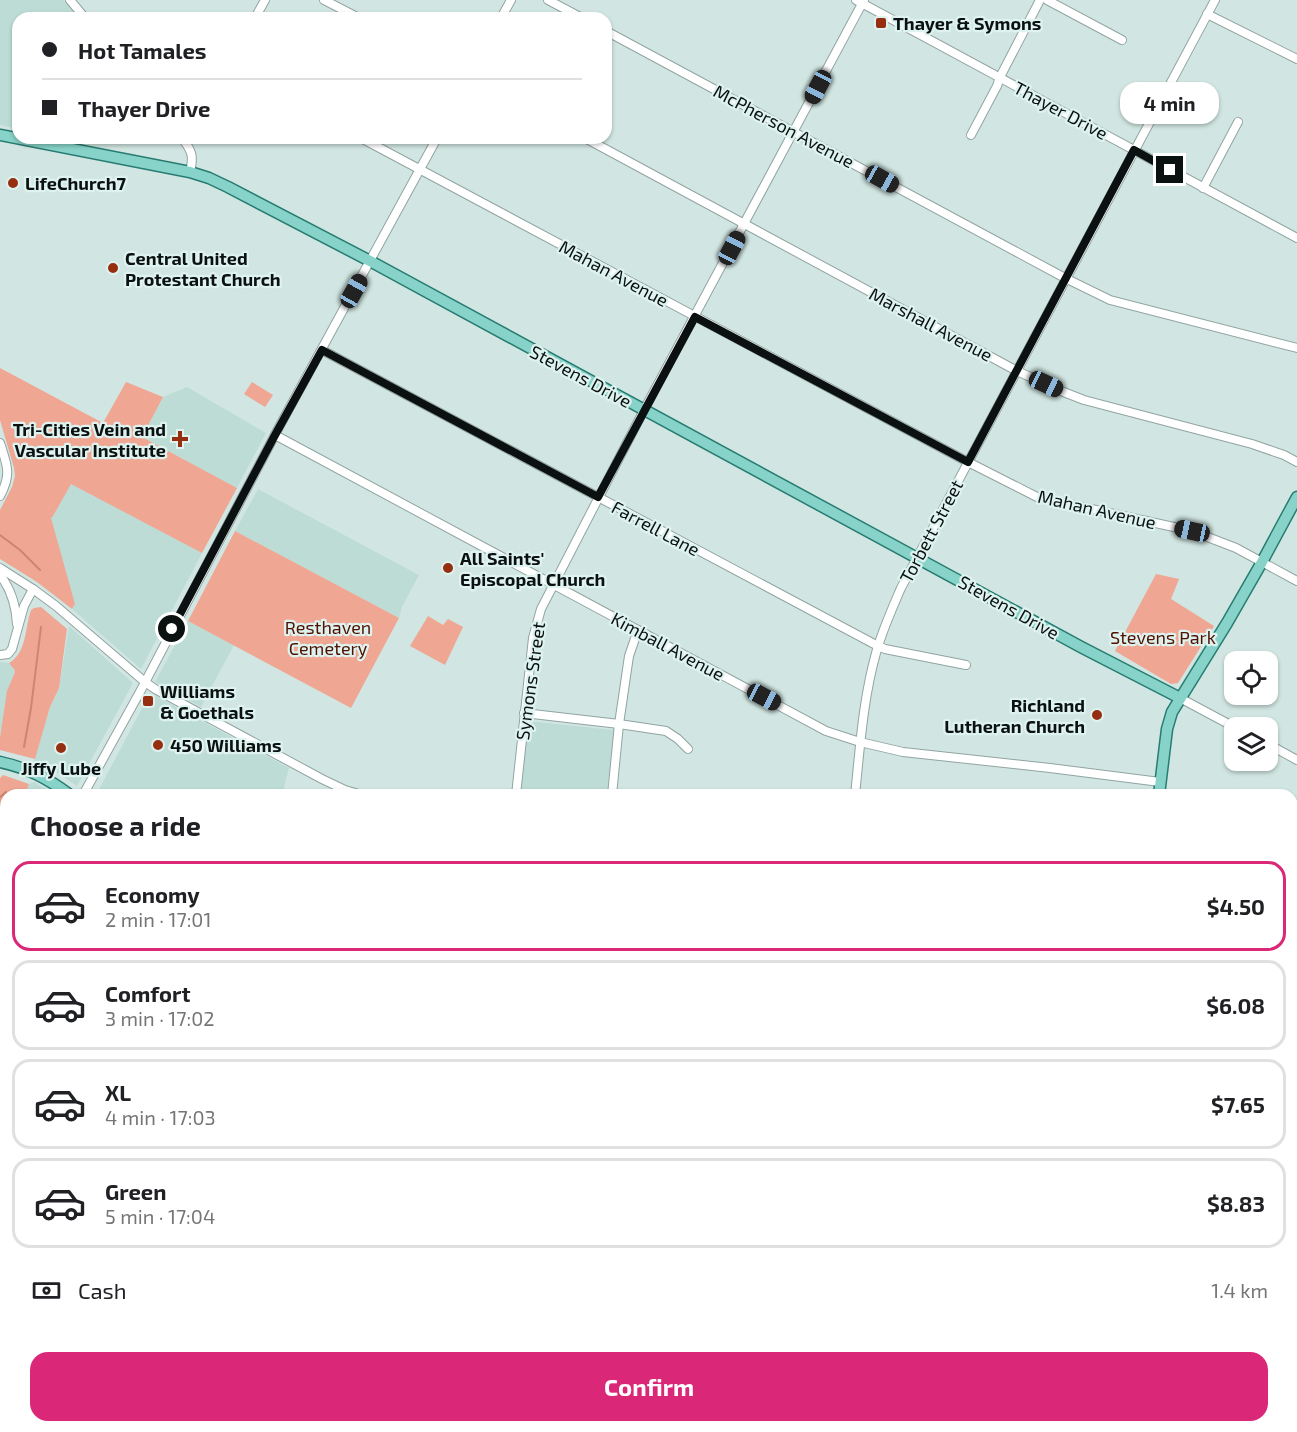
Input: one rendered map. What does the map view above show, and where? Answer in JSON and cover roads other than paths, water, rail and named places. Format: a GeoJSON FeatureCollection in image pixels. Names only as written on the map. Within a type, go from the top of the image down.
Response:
{"type":"FeatureCollection","features":[{"type":"Feature","properties":{"kind":"main road","name":"Stevens Drive"},"geometry":{"type":"LineString","coordinates":[[46,144],[190,172],[228,187],[370,261],[1180,698]]}},
{"type":"Feature","properties":{"kind":"main road"},"geometry":{"type":"LineString","coordinates":[[1159,789],[1168,723],[1172,712],[1227,623],[1297,496]]}},
{"type":"Feature","properties":{"kind":"main road"},"geometry":{"type":"LineString","coordinates":[[0,762],[32,771],[62,789]]}},
{"type":"Feature","properties":{"kind":"street"},"geometry":{"type":"LineString","coordinates":[[70,0],[80,12]]}},
{"type":"Feature","properties":{"kind":"street"},"geometry":{"type":"LineString","coordinates":[[324,0],[347,12]]}},
{"type":"Feature","properties":{"kind":"street"},"geometry":{"type":"LineString","coordinates":[[548,0],[571,12]]}},
{"type":"Feature","properties":{"kind":"street"},"geometry":{"type":"LineString","coordinates":[[971,135],[1040,0]]}},
{"type":"Feature","properties":{"kind":"street"},"geometry":{"type":"LineString","coordinates":[[1047,0],[1122,40]]}},
{"type":"Feature","properties":{"kind":"street","name":"Torbett Street"},"geometry":{"type":"LineString","coordinates":[[856,789],[867,691],[878,646],[901,588],[1215,0]]}},
{"type":"Feature","properties":{"kind":"street","name":"Thayer Drive"},"geometry":{"type":"LineString","coordinates":[[861,1],[1297,238]]}},
{"type":"Feature","properties":{"kind":"street","name":"Symons Street"},"geometry":{"type":"LineString","coordinates":[[517,789],[532,638],[541,609],[861,1]]}},
{"type":"Feature","properties":{"kind":"street"},"geometry":{"type":"LineString","coordinates":[[1207,14],[1297,59]]}},
{"type":"Feature","properties":{"kind":"street","name":"McPherson Avenue"},"geometry":{"type":"LineString","coordinates":[[612,34],[1110,300],[1297,348]]}},
{"type":"Feature","properties":{"kind":"street"},"geometry":{"type":"LineString","coordinates":[[1203,188],[1238,122]]}},
{"type":"Feature","properties":{"kind":"street"},"geometry":{"type":"LineString","coordinates":[[187,144],[192,156],[190,172]]}},
{"type":"Feature","properties":{"kind":"street","name":"Mahan Avenue"},"geometry":{"type":"LineString","coordinates":[[373,144],[1037,497],[1192,531],[1236,548],[1297,580]]}},
{"type":"Feature","properties":{"kind":"street"},"geometry":{"type":"LineString","coordinates":[[86,789],[434,144]]}},
{"type":"Feature","properties":{"kind":"street","name":"Marshall Avenue"},"geometry":{"type":"LineString","coordinates":[[596,144],[1017,370],[1061,391],[1252,444],[1284,454],[1297,462]]}},
{"type":"Feature","properties":{"kind":"street","name":"Farrell Lane"},"geometry":{"type":"LineString","coordinates":[[322,350],[878,646],[966,665]]}},
{"type":"Feature","properties":{"kind":"street","name":"Kimball Avenue"},"geometry":{"type":"LineString","coordinates":[[275,435],[826,731],[903,752],[1160,782]]}},
{"type":"Feature","properties":{"kind":"street"},"geometry":{"type":"LineString","coordinates":[[0,443],[8,473],[0,496]]}},
{"type":"Feature","properties":{"kind":"street"},"geometry":{"type":"LineString","coordinates":[[0,568],[33,588],[155,689],[343,789]]}},
{"type":"Feature","properties":{"kind":"street"},"geometry":{"type":"LineString","coordinates":[[0,575],[14,603],[17,633]]}},
{"type":"Feature","properties":{"kind":"street"},"geometry":{"type":"LineString","coordinates":[[0,655],[12,651],[24,606],[33,588]]}},
{"type":"Feature","properties":{"kind":"street"},"geometry":{"type":"LineString","coordinates":[[613,789],[629,656],[638,630]]}},
{"type":"Feature","properties":{"kind":"street","name":"Stevens Drive"},"geometry":{"type":"LineString","coordinates":[[1180,698],[1224,722]]}},
{"type":"Feature","properties":{"kind":"street"},"geometry":{"type":"LineString","coordinates":[[524,713],[666,731],[688,749]]}},
{"type":"Feature","properties":{"kind":"street"},"geometry":{"type":"LineString","coordinates":[[1278,750],[1297,760]]}},
{"type":"Feature","properties":{"kind":"waterway"},"geometry":{"type":"LineString","coordinates":[[0,535],[20,550],[40,570]]}},
{"type":"Feature","properties":{"kind":"waterway"},"geometry":{"type":"LineString","coordinates":[[24,747],[41,627]]}},
{"type":"Feature","properties":{"kind":"place","name":"Thayer & Symons"},"geometry":{"type":"Point","coordinates":[881,23]}},
{"type":"Feature","properties":{"kind":"place","name":"LifeChurch7"},"geometry":{"type":"Point","coordinates":[13,183]}},
{"type":"Feature","properties":{"kind":"place","name":"Central United Protestant Church"},"geometry":{"type":"Point","coordinates":[113,268]}},
{"type":"Feature","properties":{"kind":"place","name":"Tri-Cities Vein and Vascular Institute"},"geometry":{"type":"Point","coordinates":[180,439]}},
{"type":"Feature","properties":{"kind":"place","name":"All Saints' Episcopal Church"},"geometry":{"type":"Point","coordinates":[448,568]}},
{"type":"Feature","properties":{"kind":"place","name":"Williams & Goethals"},"geometry":{"type":"Point","coordinates":[148,701]}},
{"type":"Feature","properties":{"kind":"place","name":"Richland Lutheran Church"},"geometry":{"type":"Point","coordinates":[1097,715]}},
{"type":"Feature","properties":{"kind":"place","name":"450 Williams"},"geometry":{"type":"Point","coordinates":[158,745]}},
{"type":"Feature","properties":{"kind":"place","name":"Jiffy Lube"},"geometry":{"type":"Point","coordinates":[61,748]}},
{"type":"Feature","properties":{"kind":"park label","name":"Resthaven Cemetery"},"geometry":{"type":"Point","coordinates":[328,637]}},
{"type":"Feature","properties":{"kind":"park label","name":"Stevens Park"},"geometry":{"type":"Point","coordinates":[1163,637]}}]}
